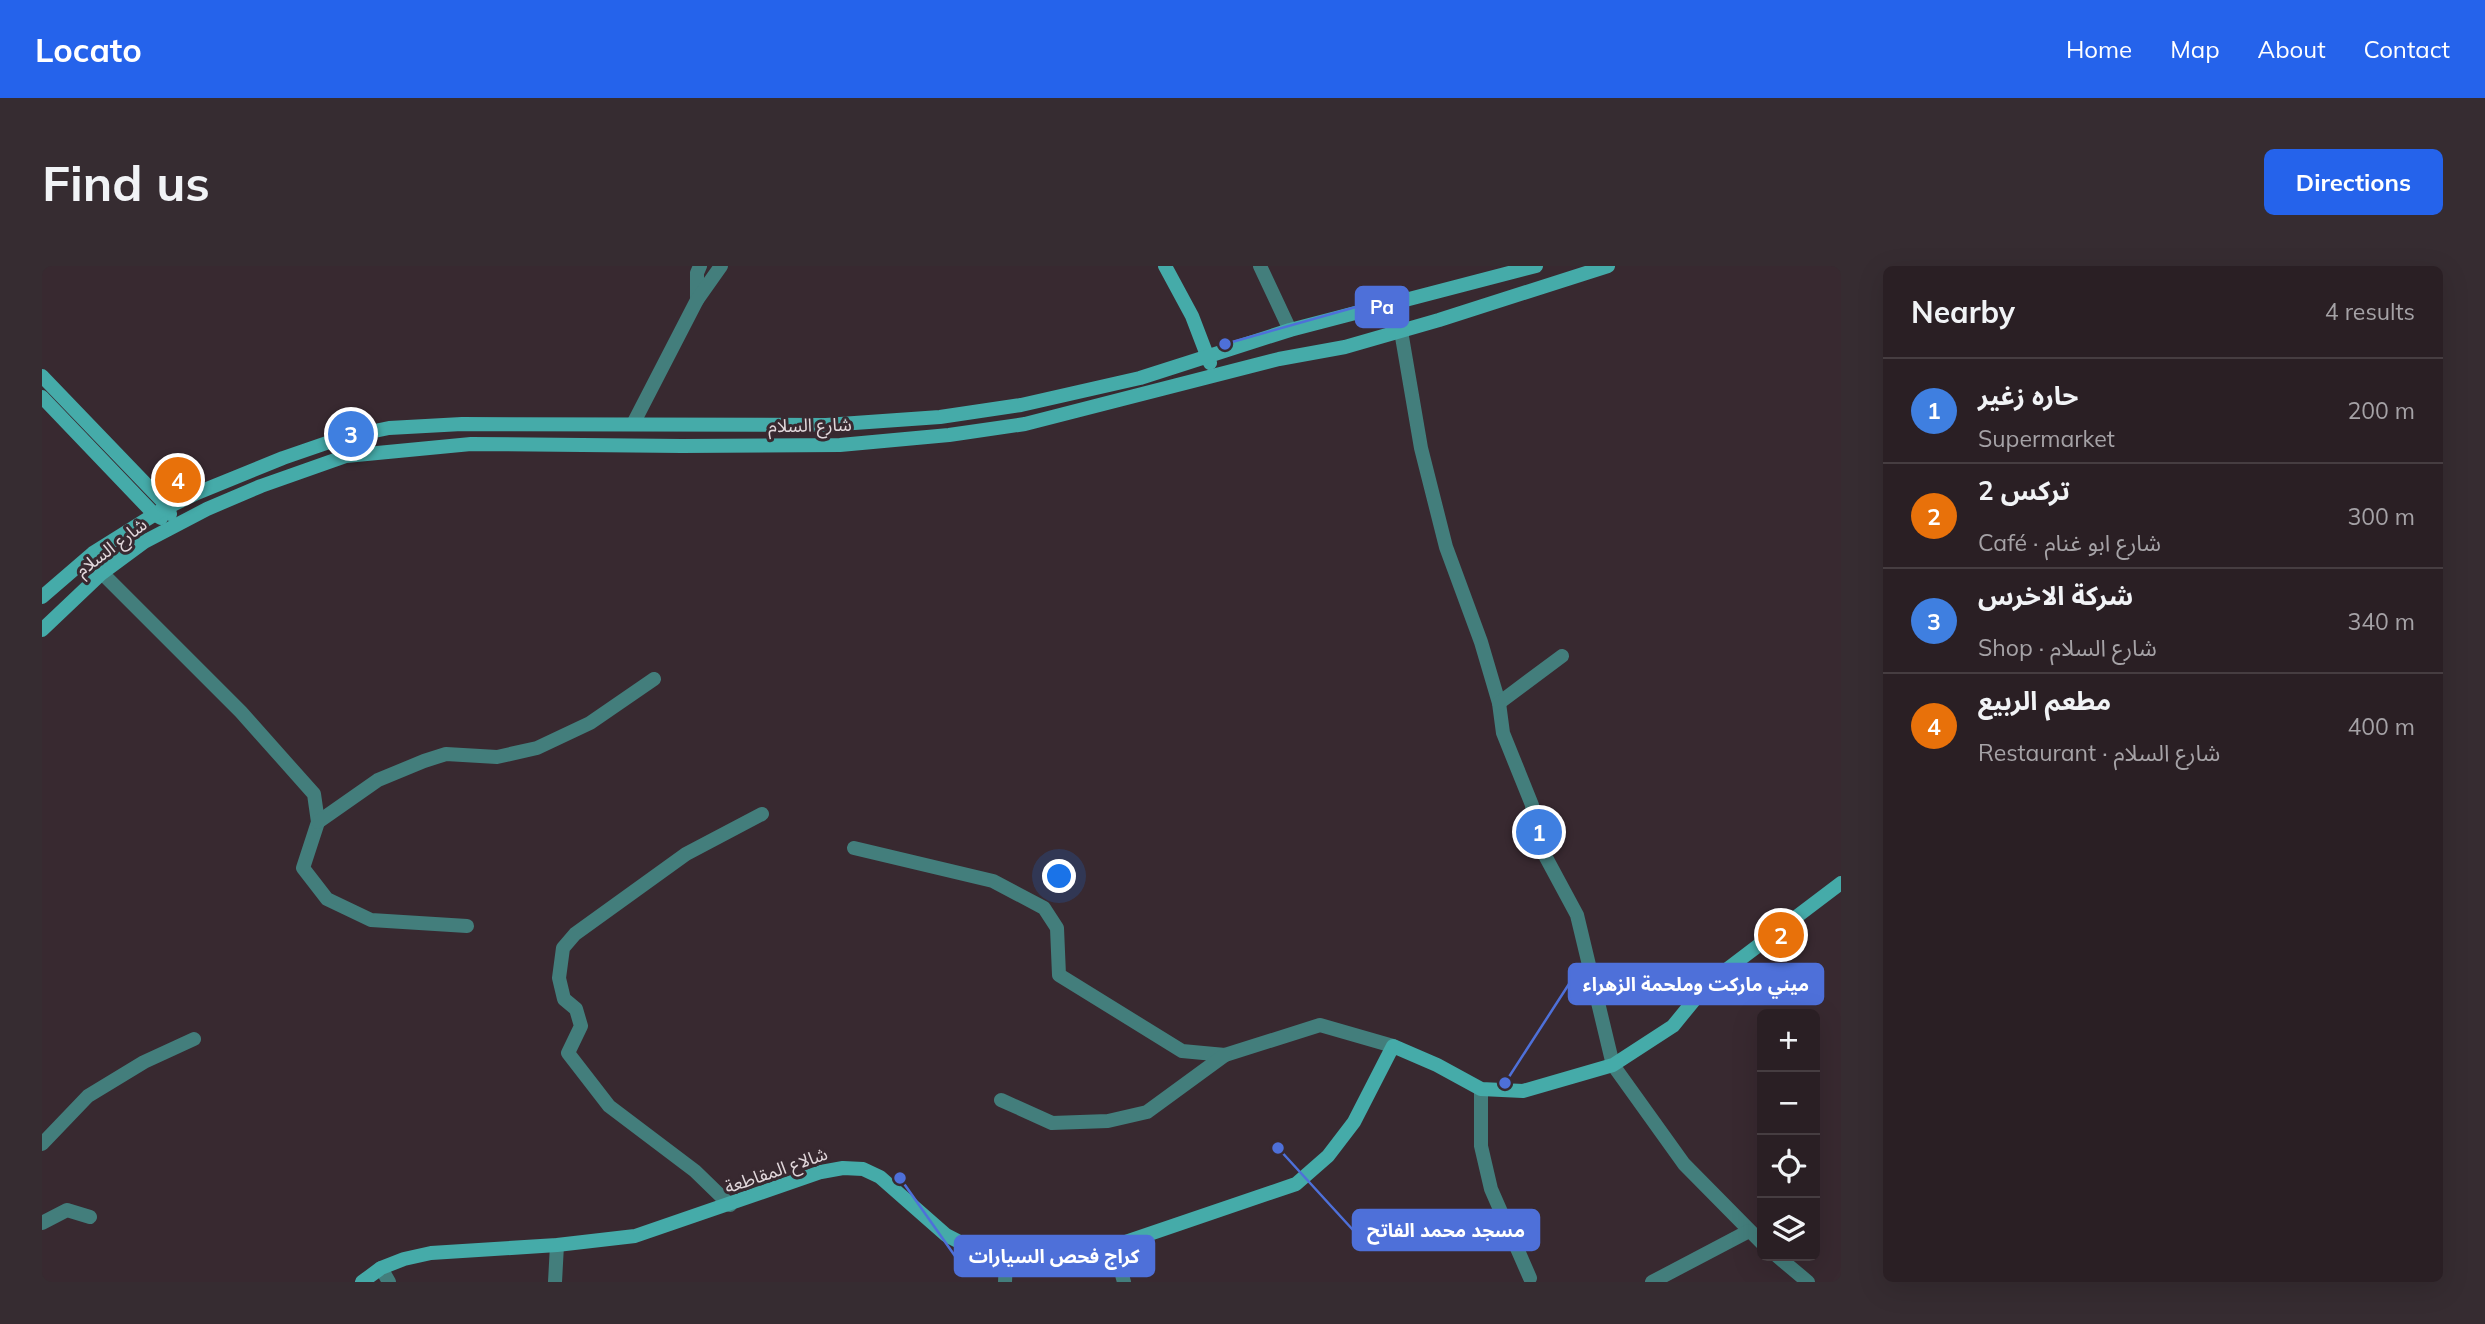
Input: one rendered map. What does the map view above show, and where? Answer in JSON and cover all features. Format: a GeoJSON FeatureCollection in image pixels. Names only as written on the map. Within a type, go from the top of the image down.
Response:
{"type":"FeatureCollection","features":[{"type":"Feature","properties":{"kind":"main road"},"geometry":{"type":"LineString","coordinates":[[1165,266],[1192,316],[1209,356],[1214,376]]}},
{"type":"Feature","properties":{"kind":"main road","name":"شارع السلام"},"geometry":{"type":"LineString","coordinates":[[42,597],[99,548],[154,514],[283,458],[341,438],[390,428],[462,424],[826,425],[940,417],[1034,402],[1140,377],[1290,330],[1536,266]]}},
{"type":"Feature","properties":{"kind":"main road","name":"شارع السلام"},"geometry":{"type":"LineString","coordinates":[[42,630],[102,573],[144,542],[261,486],[346,456],[471,444],[841,445],[949,435],[1026,424],[1279,359],[1345,347],[1608,266]]}},
{"type":"Feature","properties":{"kind":"main road"},"geometry":{"type":"LineString","coordinates":[[42,376],[168,507],[174,526]]}},
{"type":"Feature","properties":{"kind":"main road"},"geometry":{"type":"LineString","coordinates":[[42,397],[154,514],[174,526]]}},
{"type":"Feature","properties":{"kind":"main road"},"geometry":{"type":"LineString","coordinates":[[1393,1046],[1481,1088],[1523,1091],[1613,1065],[1672,1026],[1700,993],[1726,970],[1841,883]]}},
{"type":"Feature","properties":{"kind":"main road","name":"شالاع المقاطعة"},"geometry":{"type":"LineString","coordinates":[[362,1282],[381,1268],[431,1253],[635,1237],[821,1172],[843,1168],[863,1169],[880,1177],[946,1235],[977,1251],[1006,1261],[1049,1258],[1114,1246],[1296,1184],[1328,1156],[1354,1122],[1393,1046]]}},
{"type":"Feature","properties":{"kind":"street"},"geometry":{"type":"LineString","coordinates":[[697,300],[696,273],[700,266]]}},
{"type":"Feature","properties":{"kind":"street"},"geometry":{"type":"LineString","coordinates":[[633,424],[697,300],[721,266]]}},
{"type":"Feature","properties":{"kind":"street"},"geometry":{"type":"LineString","coordinates":[[1260,266],[1290,330]]}},
{"type":"Feature","properties":{"kind":"street"},"geometry":{"type":"LineString","coordinates":[[1401,331],[1421,448],[1446,547],[1481,642],[1499,703],[1503,733],[1532,806],[1535,837],[1577,915],[1613,1065],[1684,1164],[1757,1238]]}},
{"type":"Feature","properties":{"kind":"street"},"geometry":{"type":"LineString","coordinates":[[102,573],[241,712],[314,794],[318,822],[303,868],[327,899],[371,920],[467,926]]}},
{"type":"Feature","properties":{"kind":"street"},"geometry":{"type":"LineString","coordinates":[[1499,703],[1562,656]]}},
{"type":"Feature","properties":{"kind":"street"},"geometry":{"type":"LineString","coordinates":[[318,822],[378,780],[424,761],[454,753],[498,757],[537,748],[590,723],[654,679]]}},
{"type":"Feature","properties":{"kind":"street"},"geometry":{"type":"LineString","coordinates":[[730,1205],[695,1171],[608,1106],[568,1053],[581,1026],[576,1009],[565,999],[559,978],[563,948],[575,934],[686,855],[762,814]]}},
{"type":"Feature","properties":{"kind":"street"},"geometry":{"type":"LineString","coordinates":[[854,848],[993,881],[1044,908],[1057,928],[1059,975],[1182,1051],[1225,1055]]}},
{"type":"Feature","properties":{"kind":"street"},"geometry":{"type":"LineString","coordinates":[[1001,1100],[1052,1123],[1108,1121],[1147,1112],[1225,1055],[1320,1025],[1393,1046]]}},
{"type":"Feature","properties":{"kind":"street"},"geometry":{"type":"LineString","coordinates":[[42,1144],[88,1096],[144,1062],[194,1039]]}},
{"type":"Feature","properties":{"kind":"street"},"geometry":{"type":"LineString","coordinates":[[1481,1088],[1481,1146],[1491,1189],[1530,1278]]}},
{"type":"Feature","properties":{"kind":"street"},"geometry":{"type":"LineString","coordinates":[[42,1223],[67,1210],[90,1216]]}},
{"type":"Feature","properties":{"kind":"street"},"geometry":{"type":"LineString","coordinates":[[1652,1282],[1749,1231]]}},
{"type":"Feature","properties":{"kind":"street"},"geometry":{"type":"LineString","coordinates":[[555,1282],[557,1245]]}},
{"type":"Feature","properties":{"kind":"street"},"geometry":{"type":"LineString","coordinates":[[1114,1246],[1124,1282]]}},
{"type":"Feature","properties":{"kind":"street"},"geometry":{"type":"LineString","coordinates":[[1005,1282],[1006,1261]]}},
{"type":"Feature","properties":{"kind":"street"},"geometry":{"type":"LineString","coordinates":[[1783,1261],[1808,1282]]}},
{"type":"Feature","properties":{"kind":"street"},"geometry":{"type":"LineString","coordinates":[[381,1268],[389,1282]]}},
{"type":"Feature","properties":{"kind":"place","name":"Pa"},"geometry":{"type":"Point","coordinates":[1225,344]}},
{"type":"Feature","properties":{"kind":"place","name":"شركة الاخرس"},"geometry":{"type":"Point","coordinates":[351,434]}},
{"type":"Feature","properties":{"kind":"place","name":"مطعم الربيع"},"geometry":{"type":"Point","coordinates":[178,480]}},
{"type":"Feature","properties":{"kind":"place","name":"حاره زغير"},"geometry":{"type":"Point","coordinates":[1539,832]}},
{"type":"Feature","properties":{"kind":"place","name":"تركس 2"},"geometry":{"type":"Point","coordinates":[1781,935]}},
{"type":"Feature","properties":{"kind":"place","name":"ميني ماركت وملحمة الزهراء"},"geometry":{"type":"Point","coordinates":[1505,1083]}},
{"type":"Feature","properties":{"kind":"place","name":"مسجد محمد الفاتح"},"geometry":{"type":"Point","coordinates":[1278,1148]}},
{"type":"Feature","properties":{"kind":"place","name":"كراج فحص السيارات"},"geometry":{"type":"Point","coordinates":[900,1178]}}]}
